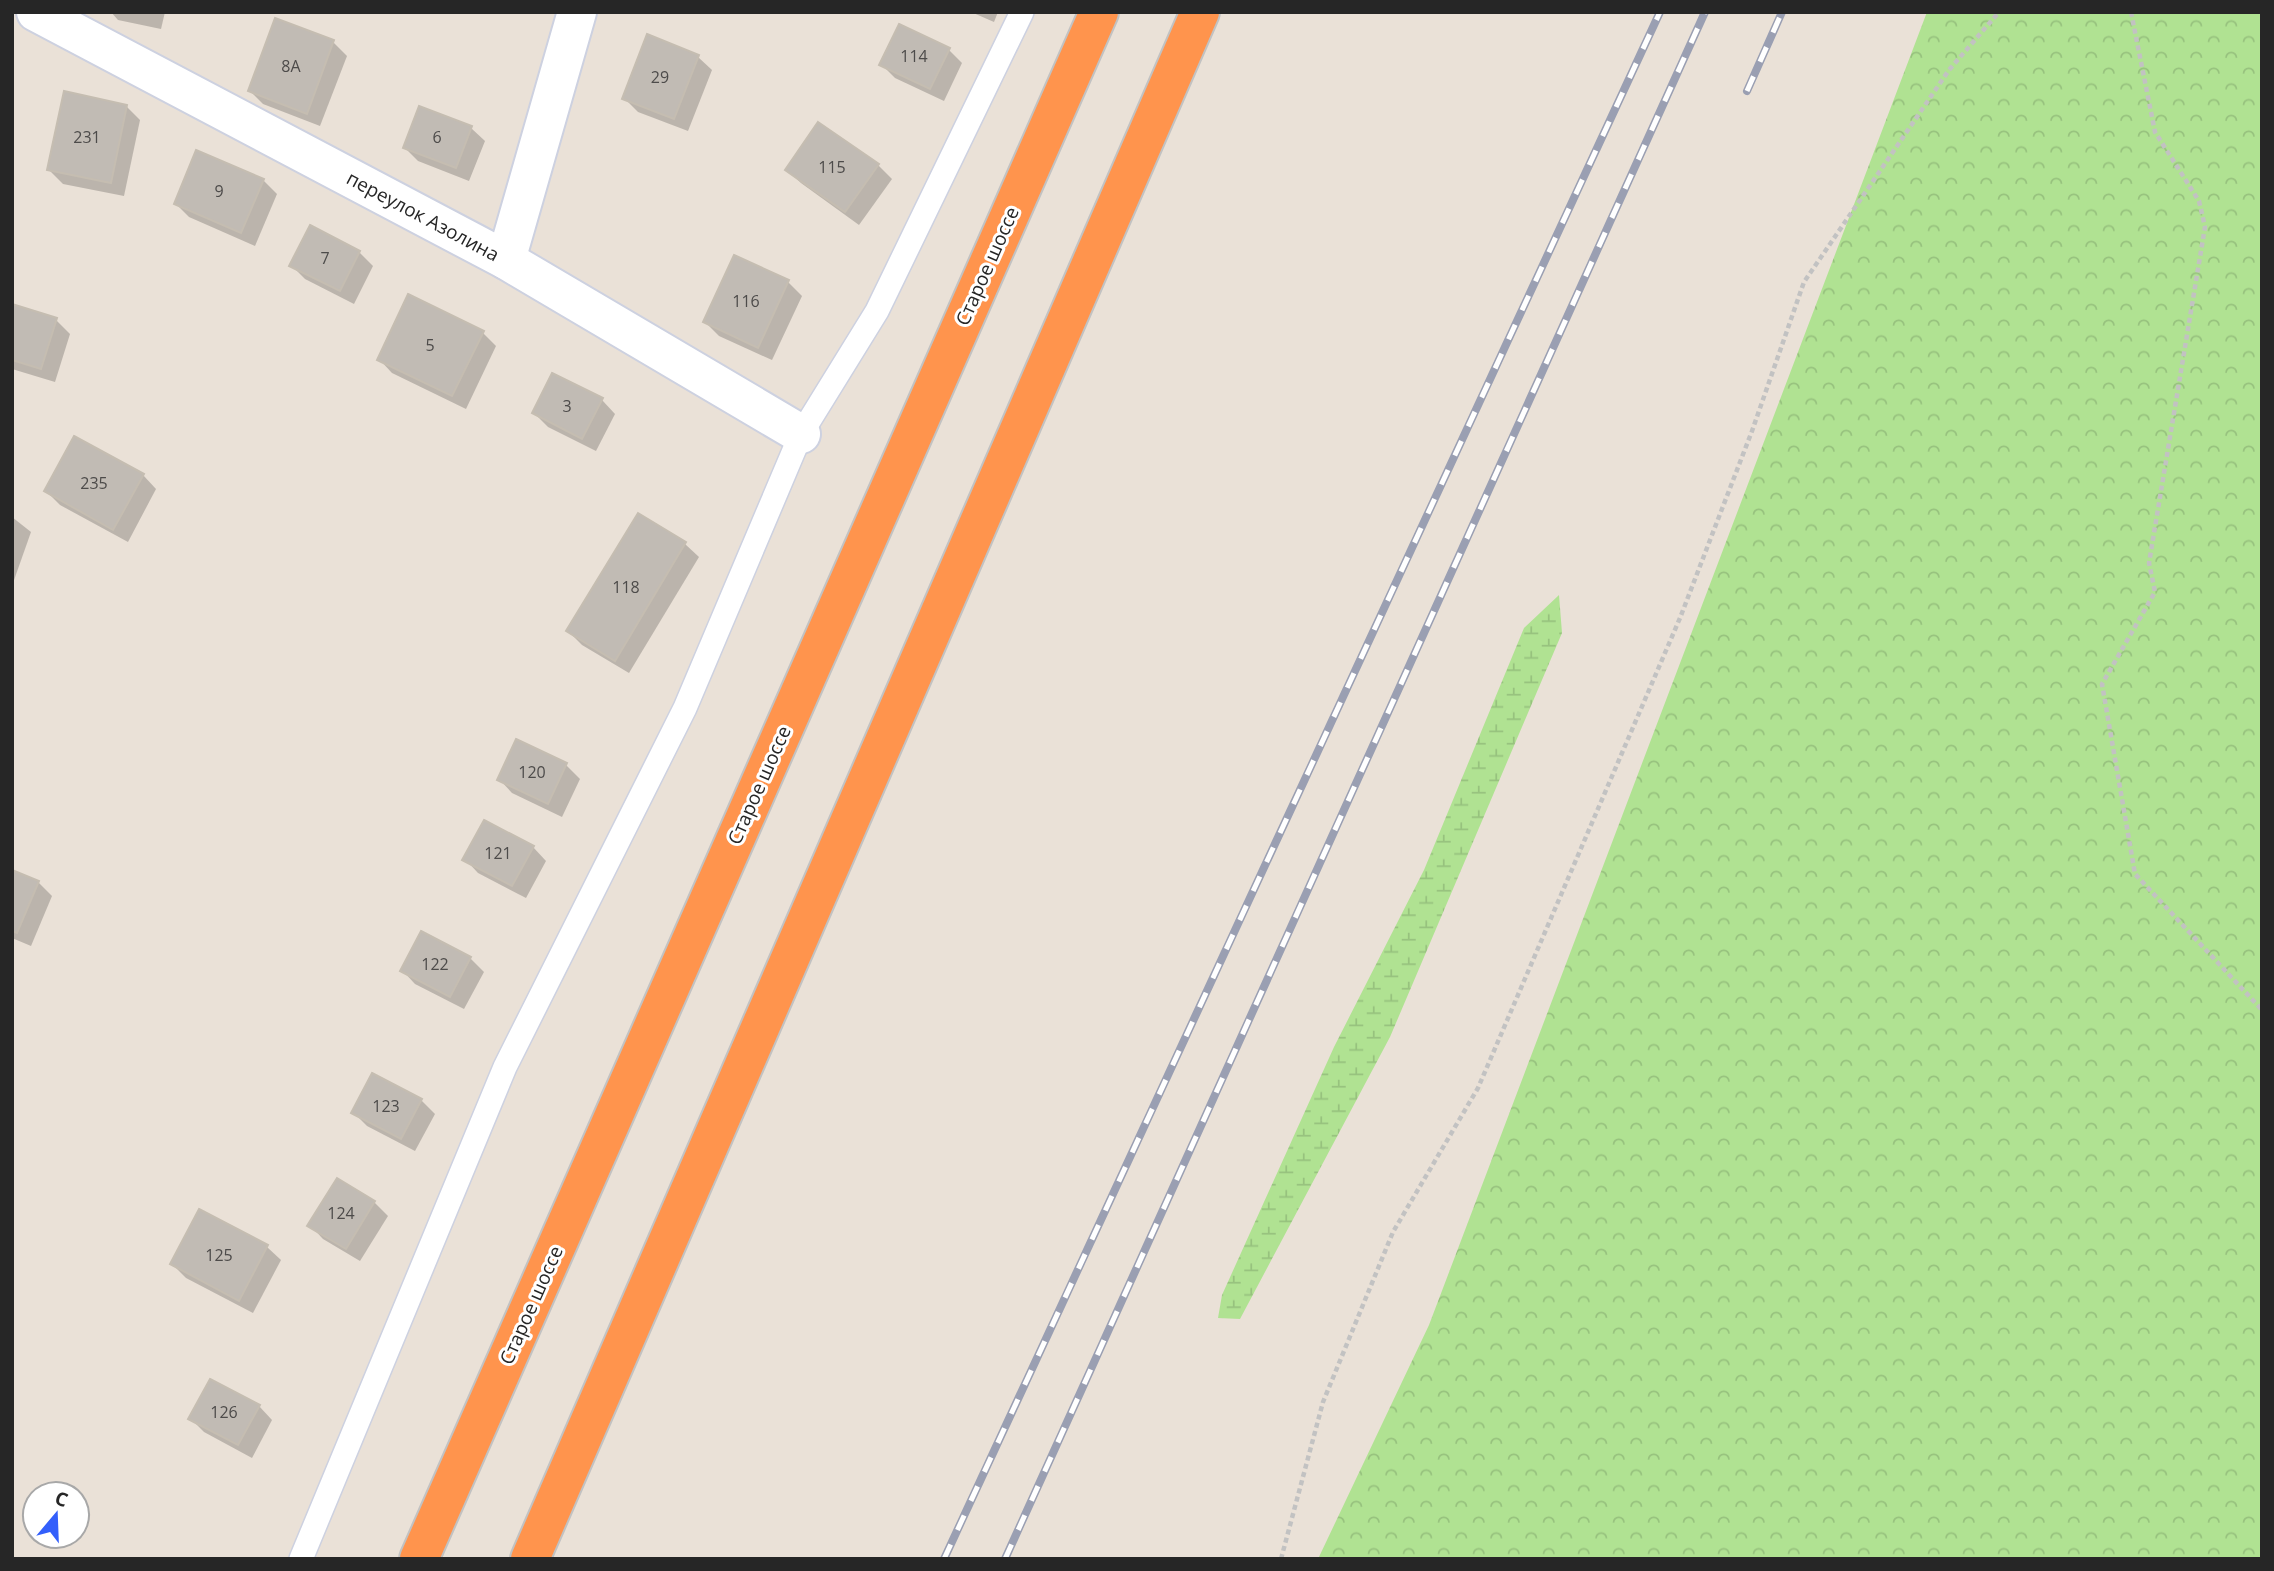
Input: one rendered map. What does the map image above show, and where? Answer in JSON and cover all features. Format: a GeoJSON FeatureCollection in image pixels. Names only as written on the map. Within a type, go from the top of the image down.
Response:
{"type":"FeatureCollection","features":[{"type":"Feature","properties":{"kind":"highway","name":"Старое шоссе"},"geometry":{"type":"LineString","coordinates":[[419,1559],[1099,12]]}},
{"type":"Feature","properties":{"kind":"highway"},"geometry":{"type":"LineString","coordinates":[[530,1559],[1200,12]]}},
{"type":"Feature","properties":{"kind":"street","name":"переулок Азолина"},"geometry":{"type":"LineString","coordinates":[[36,12],[506,260],[801,434]]}},
{"type":"Feature","properties":{"kind":"street"},"geometry":{"type":"LineString","coordinates":[[506,260],[577,12]]}},
{"type":"Feature","properties":{"kind":"lane"},"geometry":{"type":"LineString","coordinates":[[301,1559],[505,1067],[685,708],[801,434],[877,311],[1022,12]]}},
{"type":"Feature","properties":{"kind":"path"},"geometry":{"type":"LineString","coordinates":[[1281,1559],[1322,1402],[1393,1232],[1478,1088],[1681,618],[1752,431],[1804,282],[1949,70],[1999,12]]}},
{"type":"Feature","properties":{"kind":"path"},"geometry":{"type":"LineString","coordinates":[[2130,12],[2155,132],[2199,201],[2205,228],[2149,563],[2155,592],[2102,684],[2135,874],[2262,1010]]}},
{"type":"Feature","properties":{"kind":"green space"},"geometry":{"type":"Polygon","coordinates":[[[1927,12],[2262,12],[2262,1559],[1318,1559],[1429,1325],[1927,12]]]}},
{"type":"Feature","properties":{"kind":"green space"},"geometry":{"type":"Polygon","coordinates":[[[1559,595],[1562,633],[1390,1037],[1240,1319],[1218,1318],[1222,1295],[1334,1047],[1424,870],[1524,628],[1559,595]]]}},
{"type":"Feature","properties":{"kind":"building"},"geometry":{"type":"Polygon","coordinates":[[[275,18],[334,40],[307,114],[248,91],[275,18]]]}},
{"type":"Feature","properties":{"kind":"building"},"geometry":{"type":"Polygon","coordinates":[[[899,24],[950,48],[930,89],[879,65],[899,24]]]}},
{"type":"Feature","properties":{"kind":"building"},"geometry":{"type":"Polygon","coordinates":[[[647,34],[699,55],[674,119],[622,99],[647,34]]]}},
{"type":"Feature","properties":{"kind":"building"},"geometry":{"type":"Polygon","coordinates":[[[64,91],[127,105],[111,183],[47,170],[64,91]]]}},
{"type":"Feature","properties":{"kind":"building"},"geometry":{"type":"Polygon","coordinates":[[[419,106],[472,126],[456,168],[403,148],[419,106]]]}},
{"type":"Feature","properties":{"kind":"building"},"geometry":{"type":"Polygon","coordinates":[[[818,122],[879,164],[845,212],[785,170],[818,122]]]}},
{"type":"Feature","properties":{"kind":"building"},"geometry":{"type":"Polygon","coordinates":[[[196,150],[264,179],[241,233],[174,204],[196,150]]]}},
{"type":"Feature","properties":{"kind":"building"},"geometry":{"type":"Polygon","coordinates":[[[310,225],[360,251],[340,291],[289,266],[310,225]]]}},
{"type":"Feature","properties":{"kind":"building"},"geometry":{"type":"Polygon","coordinates":[[[734,255],[789,280],[758,348],[703,322],[734,255]]]}},
{"type":"Feature","properties":{"kind":"building"},"geometry":{"type":"Polygon","coordinates":[[[408,294],[484,331],[452,396],[377,360],[408,294]]]}},
{"type":"Feature","properties":{"kind":"building"},"geometry":{"type":"Polygon","coordinates":[[[12,304],[57,318],[41,369],[12,360],[12,304]]]}},
{"type":"Feature","properties":{"kind":"building"},"geometry":{"type":"Polygon","coordinates":[[[552,373],[603,398],[582,439],[532,413],[552,373]]]}},
{"type":"Feature","properties":{"kind":"building"},"geometry":{"type":"Polygon","coordinates":[[[74,436],[144,474],[113,530],[44,491],[74,436]]]}},
{"type":"Feature","properties":{"kind":"building"},"geometry":{"type":"Polygon","coordinates":[[[638,513],[686,542],[615,661],[566,631],[638,513]]]}},
{"type":"Feature","properties":{"kind":"building"},"geometry":{"type":"Polygon","coordinates":[[[516,739],[567,763],[548,804],[497,780],[516,739]]]}},
{"type":"Feature","properties":{"kind":"building"},"geometry":{"type":"Polygon","coordinates":[[[484,820],[534,846],[512,886],[462,860],[484,820]]]}},
{"type":"Feature","properties":{"kind":"building"},"geometry":{"type":"Polygon","coordinates":[[[12,870],[39,881],[17,933],[12,931],[12,870]]]}},
{"type":"Feature","properties":{"kind":"building"},"geometry":{"type":"Polygon","coordinates":[[[421,931],[471,957],[450,997],[400,971],[421,931]]]}},
{"type":"Feature","properties":{"kind":"building"},"geometry":{"type":"Polygon","coordinates":[[[372,1073],[422,1099],[401,1139],[351,1113],[372,1073]]]}},
{"type":"Feature","properties":{"kind":"building"},"geometry":{"type":"Polygon","coordinates":[[[337,1178],[375,1201],[346,1249],[307,1226],[337,1178]]]}},
{"type":"Feature","properties":{"kind":"building"},"geometry":{"type":"Polygon","coordinates":[[[199,1209],[268,1245],[239,1301],[170,1264],[199,1209]]]}},
{"type":"Feature","properties":{"kind":"building"},"geometry":{"type":"Polygon","coordinates":[[[210,1379],[260,1405],[238,1445],[188,1419],[210,1379]]]}},
{"type":"Feature","properties":{"kind":"railway"},"geometry":{"type":"LineString","coordinates":[[944,1559],[1660,12]]}},
{"type":"Feature","properties":{"kind":"railway"},"geometry":{"type":"LineString","coordinates":[[1005,1559],[1705,12]]}},
{"type":"Feature","properties":{"kind":"railway"},"geometry":{"type":"LineString","coordinates":[[1747,91],[1782,12]]}}]}
